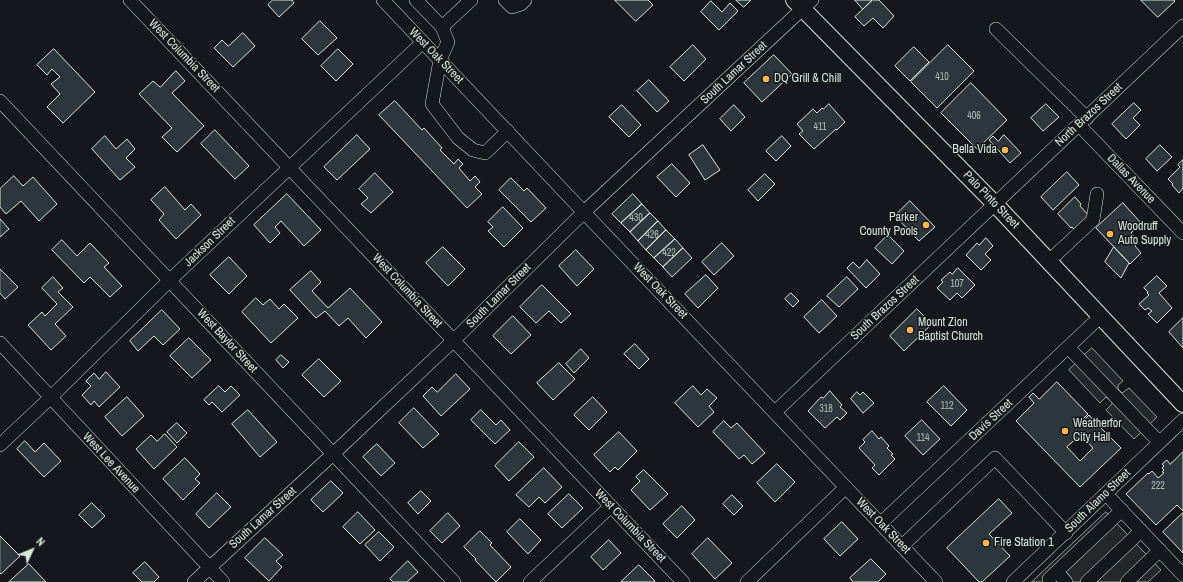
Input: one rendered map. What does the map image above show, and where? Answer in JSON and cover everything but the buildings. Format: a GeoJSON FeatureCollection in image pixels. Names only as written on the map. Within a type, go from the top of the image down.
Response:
{"type":"FeatureCollection","features":[{"type":"Feature","properties":{"kind":"main road","name":"Palo Pinto Street"},"geometry":{"type":"LineString","coordinates":[[803,3],[1183,404]]}},
{"type":"Feature","properties":{"kind":"street","name":"West Columbia Street"},"geometry":{"type":"LineString","coordinates":[[130,0],[683,582]]}},
{"type":"Feature","properties":{"kind":"street","name":"West Oak Street"},"geometry":{"type":"LineString","coordinates":[[383,0],[936,582]]}},
{"type":"Feature","properties":{"kind":"street"},"geometry":{"type":"LineString","coordinates":[[416,0],[442,27],[448,42],[440,60],[432,104],[458,138],[473,150],[484,153],[508,131]]}},
{"type":"Feature","properties":{"kind":"street"},"geometry":{"type":"LineString","coordinates":[[442,27],[471,0]]}},
{"type":"Feature","properties":{"kind":"street"},"geometry":{"type":"LineString","coordinates":[[505,0],[512,7],[521,4],[525,0]]}},
{"type":"Feature","properties":{"kind":"street","name":"South Lamar Street"},"geometry":{"type":"LineString","coordinates":[[194,582],[454,340],[584,212],[803,3]]}},
{"type":"Feature","properties":{"kind":"street","name":"North Brazos Street"},"geometry":{"type":"LineString","coordinates":[[995,204],[1183,26]]}},
{"type":"Feature","properties":{"kind":"street","name":"Dallas Avenue"},"geometry":{"type":"LineString","coordinates":[[996,29],[1083,121],[1183,233]]}},
{"type":"Feature","properties":{"kind":"street","name":"Jackson Street"},"geometry":{"type":"LineString","coordinates":[[0,444],[51,397],[169,281],[423,42]]}},
{"type":"Feature","properties":{"kind":"street","name":"West Baylor Street"},"geometry":{"type":"LineString","coordinates":[[0,101],[454,582]]}},
{"type":"Feature","properties":{"kind":"street"},"geometry":{"type":"LineString","coordinates":[[1049,261],[1093,220],[1097,194]]}},
{"type":"Feature","properties":{"kind":"street","name":"South Brazos Street"},"geometry":{"type":"LineString","coordinates":[[775,412],[995,204]]}},
{"type":"Feature","properties":{"kind":"street","name":"Davis Street"},"geometry":{"type":"LineString","coordinates":[[881,523],[1101,316]]}},
{"type":"Feature","properties":{"kind":"street","name":"West Lee Avenue"},"geometry":{"type":"LineString","coordinates":[[0,343],[223,582]]}},
{"type":"Feature","properties":{"kind":"street"},"geometry":{"type":"LineString","coordinates":[[1068,347],[1159,442]]}},
{"type":"Feature","properties":{"kind":"street","name":"South Alamo Street"},"geometry":{"type":"LineString","coordinates":[[1013,582],[1183,420]]}},
{"type":"Feature","properties":{"kind":"street"},"geometry":{"type":"LineString","coordinates":[[902,546],[995,458],[1066,532]]}},
{"type":"Feature","properties":{"kind":"street"},"geometry":{"type":"LineString","coordinates":[[747,582],[846,487]]}},
{"type":"Feature","properties":{"kind":"street"},"geometry":{"type":"LineString","coordinates":[[1106,494],[1183,575]]}},
{"type":"Feature","properties":{"kind":"street"},"geometry":{"type":"LineString","coordinates":[[530,582],[611,506]]}},
{"type":"Feature","properties":{"kind":"street"},"geometry":{"type":"LineString","coordinates":[[1052,578],[1122,510]]}},
{"type":"Feature","properties":{"kind":"street"},"geometry":{"type":"LineString","coordinates":[[1087,582],[1141,531]]}},
{"type":"Feature","properties":{"kind":"street"},"geometry":{"type":"LineString","coordinates":[[1127,582],[1160,550]]}},
{"type":"Feature","properties":{"kind":"street"},"geometry":{"type":"LineString","coordinates":[[1034,563],[1052,578],[1066,582]]}},
{"type":"Feature","properties":{"kind":"shaded area"},"geometry":{"type":"Polygon","coordinates":[[[1092,348],[1123,381],[1118,385],[1118,389],[1122,393],[1129,388],[1157,417],[1134,439],[1106,410],[1112,402],[1106,397],[1100,403],[1069,370],[1092,348]]]}},
{"type":"Feature","properties":{"kind":"shaded area"},"geometry":{"type":"Polygon","coordinates":[[[1106,512],[1161,570],[1148,582],[1032,582],[1106,512]]]}},
{"type":"Feature","properties":{"kind":"place","name":"DQ Grill & Chill"},"geometry":{"type":"Point","coordinates":[766,79]}},
{"type":"Feature","properties":{"kind":"place","name":"Bella Vida"},"geometry":{"type":"Point","coordinates":[1005,150]}},
{"type":"Feature","properties":{"kind":"place","name":"Parker County Pools"},"geometry":{"type":"Point","coordinates":[926,225]}},
{"type":"Feature","properties":{"kind":"place","name":"Woodruff Auto Supply"},"geometry":{"type":"Point","coordinates":[1110,234]}},
{"type":"Feature","properties":{"kind":"place","name":"Mount Zion Baptist Church"},"geometry":{"type":"Point","coordinates":[910,330]}},
{"type":"Feature","properties":{"kind":"place","name":"Weatherfor City Hall"},"geometry":{"type":"Point","coordinates":[1065,431]}},
{"type":"Feature","properties":{"kind":"place","name":"Fire Station 1"},"geometry":{"type":"Point","coordinates":[986,543]}}]}
